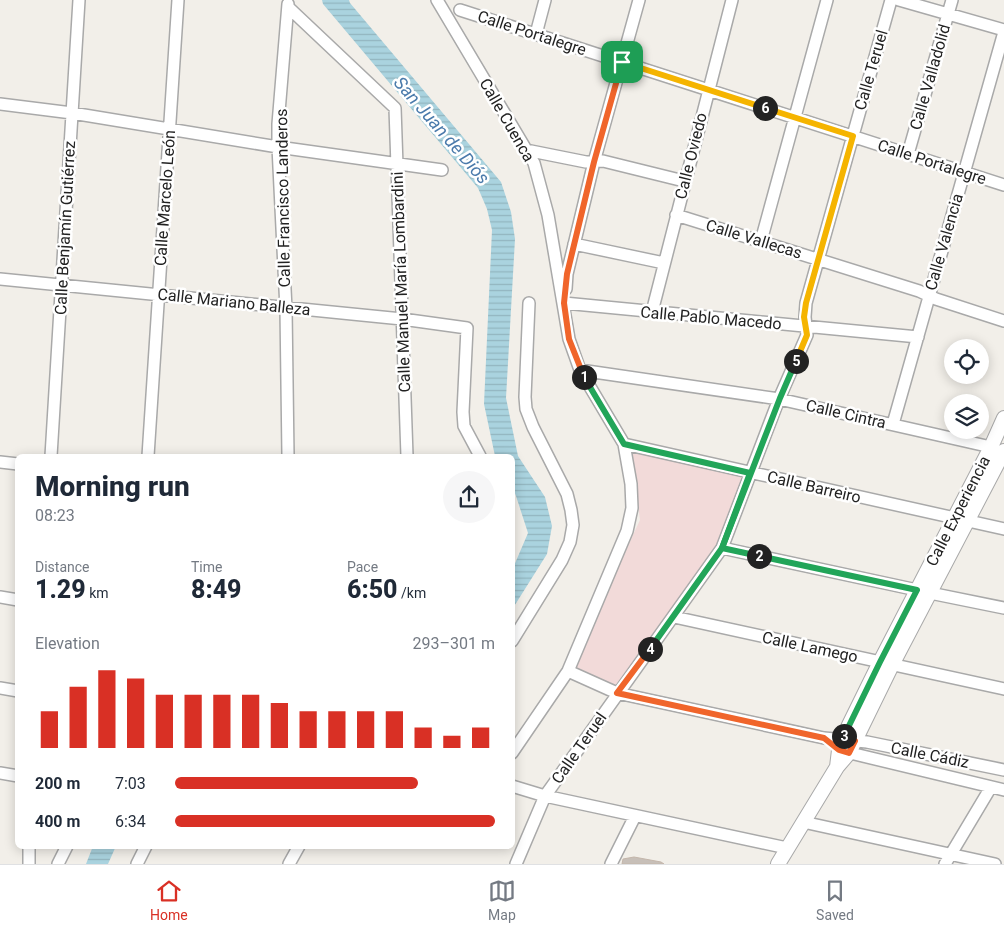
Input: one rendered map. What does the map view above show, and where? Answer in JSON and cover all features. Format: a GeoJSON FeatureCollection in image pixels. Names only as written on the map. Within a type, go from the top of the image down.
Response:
{"type":"FeatureCollection","features":[{"type":"Feature","properties":{"kind":"street","name":"Calle Benjamín Gutiérrez"},"geometry":{"type":"LineString","coordinates":[[51,454],[79,0]]}},
{"type":"Feature","properties":{"kind":"street","name":"Calle Marcelo León"},"geometry":{"type":"LineString","coordinates":[[148,454],[178,0]]}},
{"type":"Feature","properties":{"kind":"street","name":"Calle Cuenca"},"geometry":{"type":"LineString","coordinates":[[437,0],[534,163],[542,188],[569,339],[580,370],[624,444],[632,484],[632,508],[627,531],[568,671],[515,749]]}},
{"type":"Feature","properties":{"kind":"street"},"geometry":{"type":"LineString","coordinates":[[536,34],[545,0]]}},
{"type":"Feature","properties":{"kind":"street"},"geometry":{"type":"LineString","coordinates":[[564,303],[567,274],[594,162],[639,0]]}},
{"type":"Feature","properties":{"kind":"street","name":"Calle Oviedo"},"geometry":{"type":"LineString","coordinates":[[652,312],[684,181],[732,0]]}},
{"type":"Feature","properties":{"kind":"street"},"geometry":{"type":"LineString","coordinates":[[761,242],[827,0]]}},
{"type":"Feature","properties":{"kind":"street","name":"Calle Teruel"},"geometry":{"type":"LineString","coordinates":[[516,864],[545,796],[722,548],[750,473],[807,335],[805,311],[891,0]]}},
{"type":"Feature","properties":{"kind":"street"},"geometry":{"type":"LineString","coordinates":[[899,0],[1004,31]]}},
{"type":"Feature","properties":{"kind":"street","name":"Calle Valladolid"},"geometry":{"type":"LineString","coordinates":[[908,154],[952,0]]}},
{"type":"Feature","properties":{"kind":"street","name":"Calle Manuel María Lombardini"},"geometry":{"type":"LineString","coordinates":[[288,3],[395,108],[407,454]]}},
{"type":"Feature","properties":{"kind":"street","name":"Calle Francisco Landeros"},"geometry":{"type":"LineString","coordinates":[[288,3],[278,124],[286,308],[288,454]]}},
{"type":"Feature","properties":{"kind":"street","name":"Calle Portalegre"},"geometry":{"type":"LineString","coordinates":[[460,10],[1004,185]]}},
{"type":"Feature","properties":{"kind":"street","name":"Calle Valencia"},"geometry":{"type":"LineString","coordinates":[[893,424],[1004,31]]}},
{"type":"Feature","properties":{"kind":"street"},"geometry":{"type":"LineString","coordinates":[[0,104],[72,113],[278,147],[442,170]]}},
{"type":"Feature","properties":{"kind":"street"},"geometry":{"type":"LineString","coordinates":[[526,150],[586,162],[603,161],[684,181]]}},
{"type":"Feature","properties":{"kind":"street","name":"Calle Vallecas"},"geometry":{"type":"LineString","coordinates":[[676,215],[1004,320]]}},
{"type":"Feature","properties":{"kind":"street"},"geometry":{"type":"LineString","coordinates":[[574,244],[664,263]]}},
{"type":"Feature","properties":{"kind":"street","name":"Calle Mariano Balleza"},"geometry":{"type":"LineString","coordinates":[[0,279],[402,319],[467,328],[464,426],[479,454]]}},
{"type":"Feature","properties":{"kind":"street"},"geometry":{"type":"LineString","coordinates":[[515,636],[562,560],[570,542],[572,525],[567,494],[533,427],[526,409],[529,303]]}},
{"type":"Feature","properties":{"kind":"street","name":"Calle Pablo Macedo"},"geometry":{"type":"LineString","coordinates":[[564,303],[918,337]]}},
{"type":"Feature","properties":{"kind":"street","name":"Calle Cintra"},"geometry":{"type":"LineString","coordinates":[[580,370],[780,398],[998,449]]}},
{"type":"Feature","properties":{"kind":"street","name":"Calle Experiencia"},"geometry":{"type":"LineString","coordinates":[[778,864],[837,767],[886,663],[998,449],[1004,418]]}},
{"type":"Feature","properties":{"kind":"street","name":"Calle Barreiro"},"geometry":{"type":"LineString","coordinates":[[624,444],[1004,530]]}},
{"type":"Feature","properties":{"kind":"street"},"geometry":{"type":"LineString","coordinates":[[0,462],[15,464]]}},
{"type":"Feature","properties":{"kind":"street"},"geometry":{"type":"LineString","coordinates":[[722,548],[1004,608]]}},
{"type":"Feature","properties":{"kind":"street"},"geometry":{"type":"LineString","coordinates":[[0,597],[15,600]]}},
{"type":"Feature","properties":{"kind":"street","name":"Calle Lamego"},"geometry":{"type":"LineString","coordinates":[[674,617],[1004,689]]}},
{"type":"Feature","properties":{"kind":"street"},"geometry":{"type":"LineString","coordinates":[[568,671],[617,693],[824,738],[1004,790]]}},
{"type":"Feature","properties":{"kind":"street"},"geometry":{"type":"LineString","coordinates":[[0,688],[15,690]]}},
{"type":"Feature","properties":{"kind":"street","name":"Calle Cádiz"},"geometry":{"type":"LineString","coordinates":[[847,746],[1004,770]]}},
{"type":"Feature","properties":{"kind":"street"},"geometry":{"type":"LineString","coordinates":[[0,773],[15,776]]}},
{"type":"Feature","properties":{"kind":"street"},"geometry":{"type":"LineString","coordinates":[[515,787],[545,796],[787,848]]}},
{"type":"Feature","properties":{"kind":"street"},"geometry":{"type":"LineString","coordinates":[[948,859],[991,787]]}},
{"type":"Feature","properties":{"kind":"street"},"geometry":{"type":"LineString","coordinates":[[611,864],[635,816]]}},
{"type":"Feature","properties":{"kind":"street"},"geometry":{"type":"LineString","coordinates":[[803,822],[948,859],[995,864]]}},
{"type":"Feature","properties":{"kind":"street"},"geometry":{"type":"LineString","coordinates":[[29,849],[29,864]]}},
{"type":"Feature","properties":{"kind":"street"},"geometry":{"type":"LineString","coordinates":[[58,864],[66,849]]}},
{"type":"Feature","properties":{"kind":"street"},"geometry":{"type":"LineString","coordinates":[[137,864],[144,849]]}},
{"type":"Feature","properties":{"kind":"street"},"geometry":{"type":"LineString","coordinates":[[289,864],[297,849]]}},
{"type":"Feature","properties":{"kind":"shaded area"},"geometry":{"type":"Polygon","coordinates":[[[631,449],[749,474],[720,548],[616,693],[570,671],[640,520],[631,449]]]}},
{"type":"Feature","properties":{"kind":"water","name":"San Juan de Diós"},"geometry":{"type":"Polygon","coordinates":[[[322,0],[349,0],[501,182],[511,212],[515,239],[506,398],[518,456],[545,497],[552,526],[547,554],[515,605],[515,563],[528,533],[515,494],[515,454],[495,454],[484,404],[492,230],[487,209],[478,188],[323,4],[322,0]]]}},
{"type":"Feature","properties":{"kind":"water"},"geometry":{"type":"Polygon","coordinates":[[[92,849],[115,849],[108,864],[86,864],[92,849]]]}},
{"type":"Feature","properties":{"kind":"building"},"geometry":{"type":"Polygon","coordinates":[[[634,857],[664,864],[622,864],[623,859],[634,857]]]}},
{"type":"Feature","properties":{"kind":"route"},"geometry":{"type":"LineString","coordinates":[[622,62],[594,162],[567,274],[564,303],[569,339],[580,370],[624,444],[750,473],[722,548],[917,590],[849,725],[843,740],[855,741],[849,753],[839,750],[824,738],[617,693],[674,617],[722,548],[732,518],[750,473],[780,398],[807,335],[804,317],[806,303],[853,136],[622,62]]}}]}
